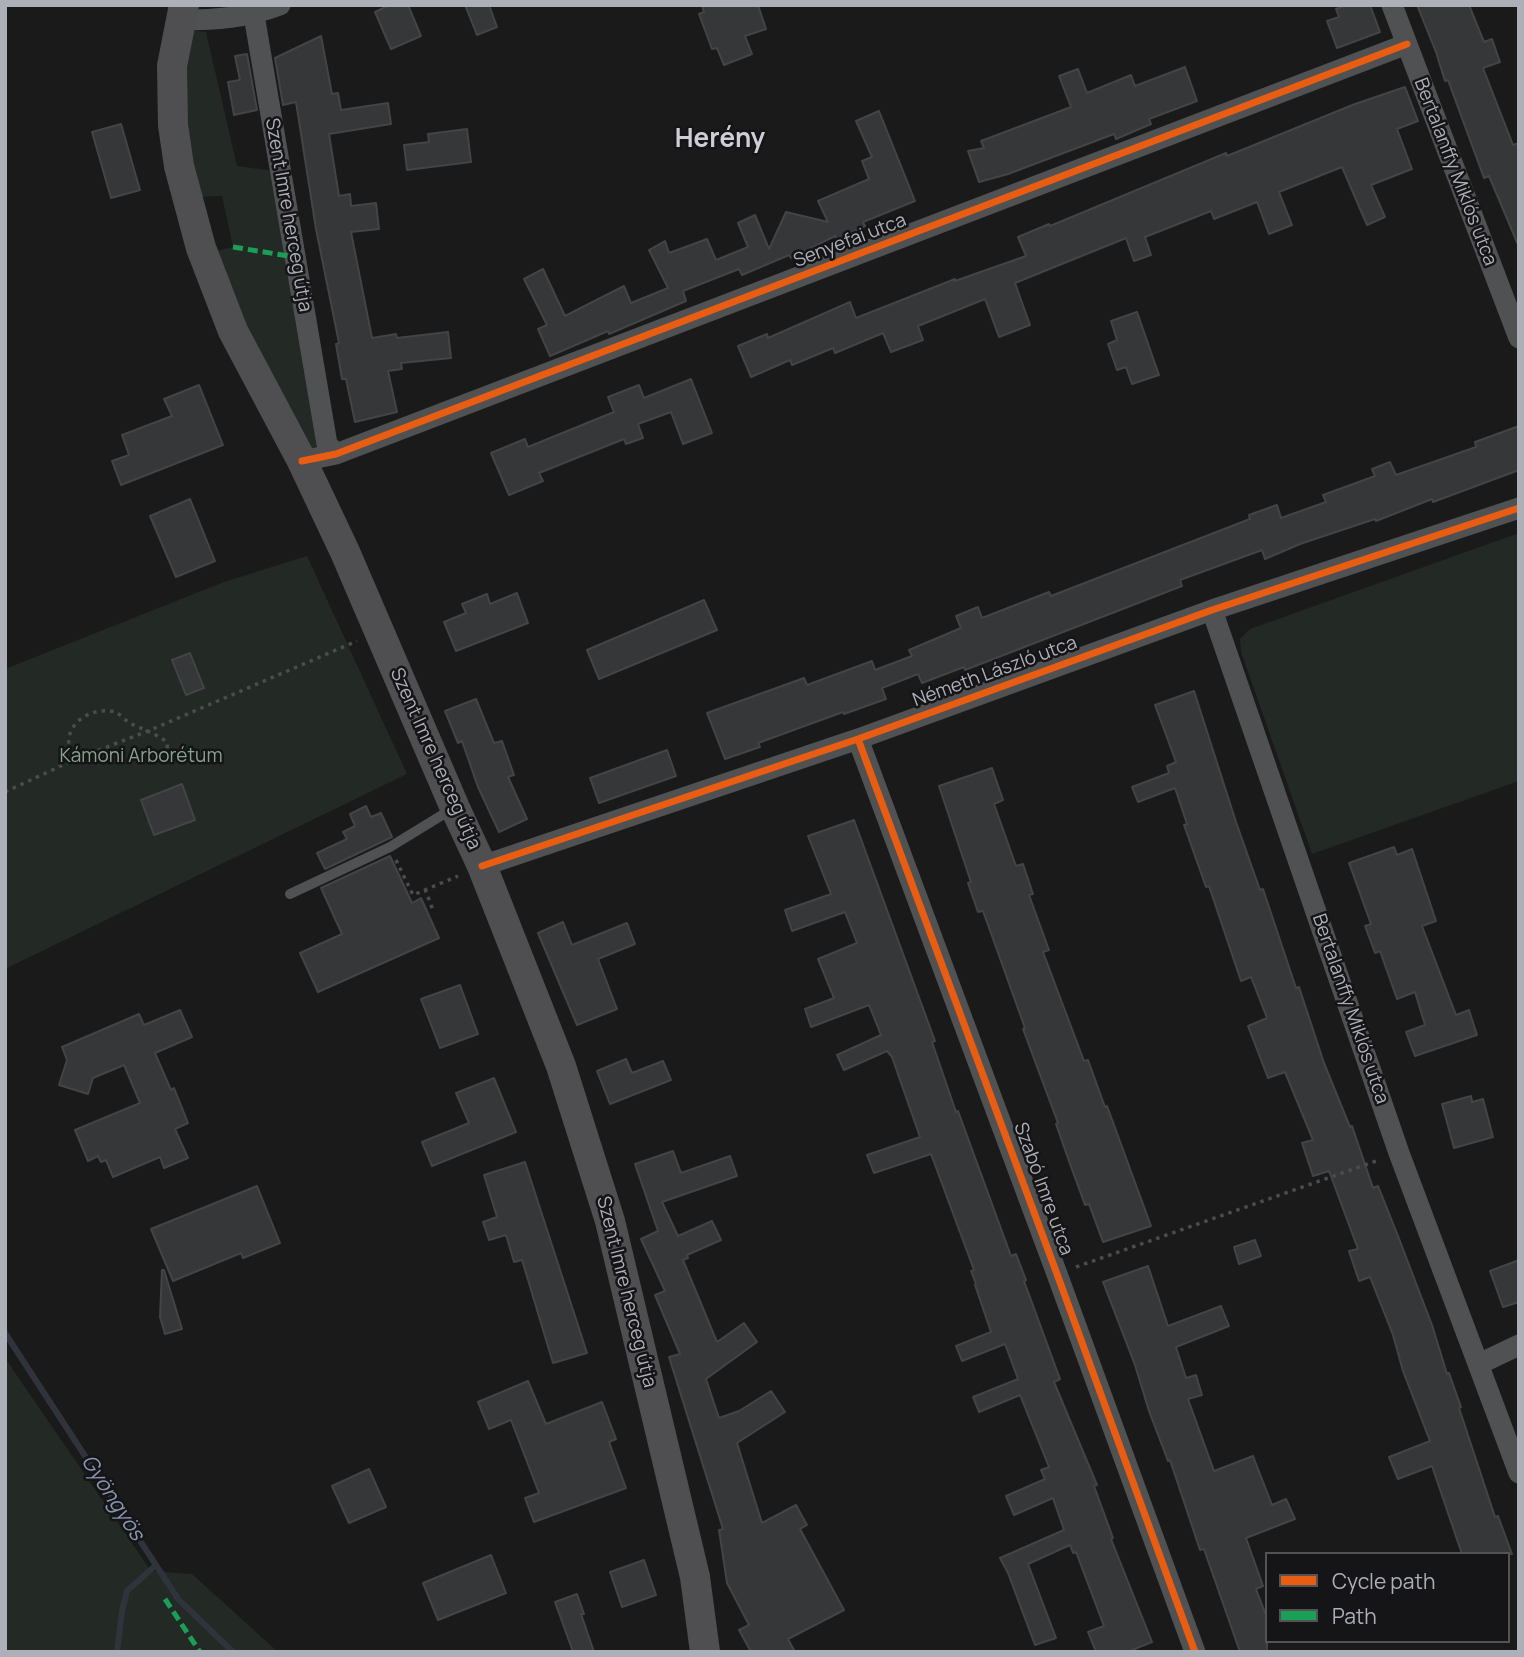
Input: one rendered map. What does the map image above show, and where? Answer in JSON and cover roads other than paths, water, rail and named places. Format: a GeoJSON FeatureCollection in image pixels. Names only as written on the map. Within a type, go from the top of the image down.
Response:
{"type":"FeatureCollection","features":[{"type":"Feature","properties":{"kind":"main road","name":"Szent Imre herceg útja"},"geometry":{"type":"LineString","coordinates":[[182,13],[172,66],[173,125],[179,166],[201,247],[233,331],[302,461],[345,552],[482,866],[561,1066],[610,1221],[695,1577],[705,1652]]}},
{"type":"Feature","properties":{"kind":"street"},"geometry":{"type":"LineString","coordinates":[[182,13],[219,20],[254,15],[280,5]]}},
{"type":"Feature","properties":{"kind":"street","name":"Bertalanffy Miklós utca"},"geometry":{"type":"LineString","coordinates":[[1392,5],[1519,338]]}},
{"type":"Feature","properties":{"kind":"street","name":"Szent Imre herceg útja"},"geometry":{"type":"LineString","coordinates":[[254,15],[327,444],[336,454]]}},
{"type":"Feature","properties":{"kind":"street","name":"Senyefai utca"},"geometry":{"type":"LineString","coordinates":[[302,461],[336,454],[1407,44]]}},
{"type":"Feature","properties":{"kind":"street","name":"Németh László utca"},"geometry":{"type":"LineString","coordinates":[[482,866],[858,739],[1212,610],[1519,508]]}},
{"type":"Feature","properties":{"kind":"street","name":"Bertalanffy Miklós utca"},"geometry":{"type":"LineString","coordinates":[[1212,610],[1399,1153],[1519,1473]]}},
{"type":"Feature","properties":{"kind":"street","name":"Szabó Imre utca"},"geometry":{"type":"LineString","coordinates":[[858,739],[1195,1652]]}},
{"type":"Feature","properties":{"kind":"street"},"geometry":{"type":"LineString","coordinates":[[1479,1364],[1519,1345]]}},
{"type":"Feature","properties":{"kind":"lane"},"geometry":{"type":"LineString","coordinates":[[290,894],[390,847],[455,808]]}},
{"type":"Feature","properties":{"kind":"waterway","name":"Gyöngyös"},"geometry":{"type":"LineString","coordinates":[[5,1333],[178,1599],[233,1652]]}},
{"type":"Feature","properties":{"kind":"waterway"},"geometry":{"type":"LineString","coordinates":[[117,1652],[127,1591],[155,1566]]}},
{"type":"Feature","properties":{"kind":"district","name":"Herény"},"geometry":{"type":"Point","coordinates":[720,140]}},
{"type":"Feature","properties":{"kind":"park label","name":"Kámoni Arborétum"},"geometry":{"type":"Point","coordinates":[141,757]}}]}
